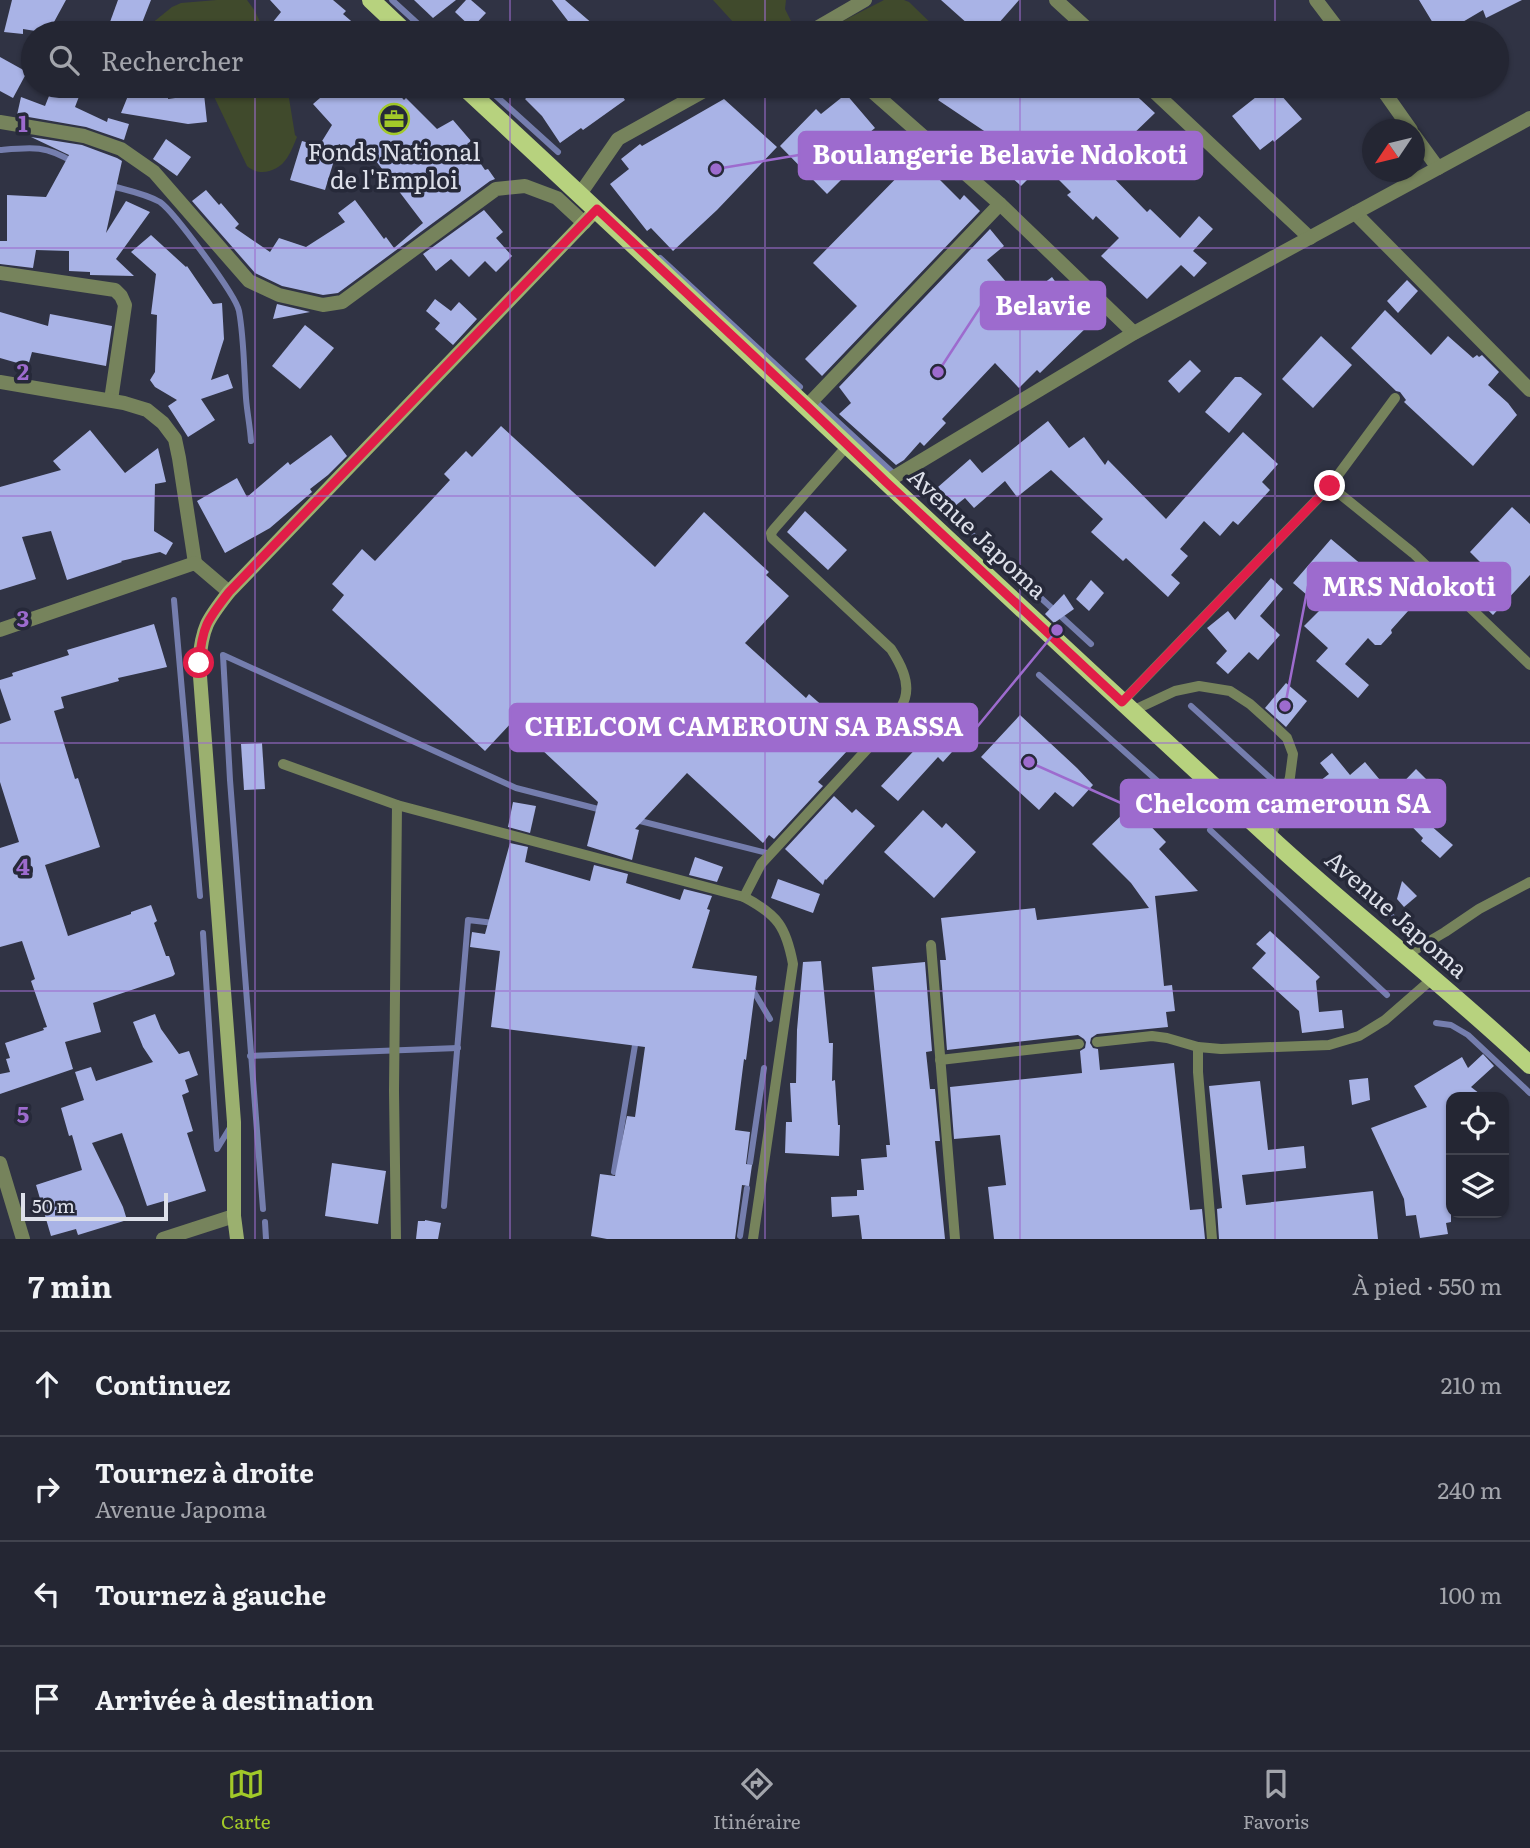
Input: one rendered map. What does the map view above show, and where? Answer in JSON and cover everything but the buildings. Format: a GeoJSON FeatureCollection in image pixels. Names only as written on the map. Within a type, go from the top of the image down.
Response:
{"type":"FeatureCollection","features":[{"type":"Feature","properties":{"kind":"main road"},"geometry":{"type":"LineString","coordinates":[[370,0],[393,21]]}},
{"type":"Feature","properties":{"kind":"main road","name":"Avenue Japoma"},"geometry":{"type":"LineString","coordinates":[[476,98],[1270,839],[1530,1065]]}},
{"type":"Feature","properties":{"kind":"street"},"geometry":{"type":"LineString","coordinates":[[829,21],[865,0]]}},
{"type":"Feature","properties":{"kind":"street"},"geometry":{"type":"LineString","coordinates":[[1056,0],[1079,21]]}},
{"type":"Feature","properties":{"kind":"street"},"geometry":{"type":"LineString","coordinates":[[1316,0],[1332,21]]}},
{"type":"Feature","properties":{"kind":"street"},"geometry":{"type":"LineString","coordinates":[[580,194],[618,139],[691,98]]}},
{"type":"Feature","properties":{"kind":"street"},"geometry":{"type":"LineString","coordinates":[[880,98],[1000,204],[1133,333]]}},
{"type":"Feature","properties":{"kind":"street"},"geometry":{"type":"LineString","coordinates":[[1160,98],[1310,238]]}},
{"type":"Feature","properties":{"kind":"street"},"geometry":{"type":"LineString","coordinates":[[1388,98],[1403,119]]}},
{"type":"Feature","properties":{"kind":"street"},"geometry":{"type":"LineString","coordinates":[[886,482],[1133,333],[1530,118]]}},
{"type":"Feature","properties":{"kind":"street"},"geometry":{"type":"LineString","coordinates":[[0,122],[83,136],[121,149],[154,173],[249,281],[279,295],[323,305],[342,302],[496,189],[525,186],[556,198],[584,223]]}},
{"type":"Feature","properties":{"kind":"street"},"geometry":{"type":"LineString","coordinates":[[1425,149],[1438,168]]}},
{"type":"Feature","properties":{"kind":"street"},"geometry":{"type":"LineString","coordinates":[[807,406],[1000,204]]}},
{"type":"Feature","properties":{"kind":"street"},"geometry":{"type":"LineString","coordinates":[[237,1239],[234,1216],[234,1122],[199,663],[201,639],[209,617],[229,592],[597,209]]}},
{"type":"Feature","properties":{"kind":"street"},"geometry":{"type":"LineString","coordinates":[[1355,213],[1530,390]]}},
{"type":"Feature","properties":{"kind":"street"},"geometry":{"type":"LineString","coordinates":[[0,273],[115,290],[121,296],[125,305],[111,400]]}},
{"type":"Feature","properties":{"kind":"street"},"geometry":{"type":"LineString","coordinates":[[0,382],[111,400],[147,410],[163,423],[175,439],[195,563],[229,592]]}},
{"type":"Feature","properties":{"kind":"street"},"geometry":{"type":"LineString","coordinates":[[0,630],[195,563]]}},
{"type":"Feature","properties":{"kind":"street"},"geometry":{"type":"LineString","coordinates":[[0,1163],[23,1239]]}},
{"type":"Feature","properties":{"kind":"street"},"geometry":{"type":"LineString","coordinates":[[163,1239],[234,1216]]}},
{"type":"Feature","properties":{"kind":"lane"},"geometry":{"type":"LineString","coordinates":[[1127,706],[1330,486],[1395,398]]}},
{"type":"Feature","properties":{"kind":"lane"},"geometry":{"type":"LineString","coordinates":[[744,897],[761,864],[895,719],[906,697],[905,678],[891,649],[772,538],[774,529],[847,446]]}},
{"type":"Feature","properties":{"kind":"lane"},"geometry":{"type":"LineString","coordinates":[[1330,486],[1413,553],[1530,665]]}},
{"type":"Feature","properties":{"kind":"lane"},"geometry":{"type":"LineString","coordinates":[[1127,706],[1199,686],[1230,691],[1270,722],[1287,738],[1293,754],[1282,807],[1270,839]]}},
{"type":"Feature","properties":{"kind":"lane"},"geometry":{"type":"LineString","coordinates":[[283,764],[397,805],[744,897],[762,907],[778,921],[789,943],[793,964],[753,1239]]}},
{"type":"Feature","properties":{"kind":"lane"},"geometry":{"type":"LineString","coordinates":[[396,1239],[394,1091],[397,805]]}},
{"type":"Feature","properties":{"kind":"lane"},"geometry":{"type":"LineString","coordinates":[[1406,955],[1479,909],[1530,882]]}},
{"type":"Feature","properties":{"kind":"lane"},"geometry":{"type":"LineString","coordinates":[[931,945],[955,1239]]}},
{"type":"Feature","properties":{"kind":"lane"},"geometry":{"type":"LineString","coordinates":[[1097,1042],[1152,1036],[1198,1047],[1221,1049],[1329,1045],[1359,1035],[1385,1020],[1432,979]]}},
{"type":"Feature","properties":{"kind":"lane"},"geometry":{"type":"LineString","coordinates":[[940,1059],[1079,1044]]}},
{"type":"Feature","properties":{"kind":"lane"},"geometry":{"type":"LineString","coordinates":[[1198,1047],[1212,1239]]}},
{"type":"Feature","properties":{"kind":"green space"},"geometry":{"type":"Polygon","coordinates":[[[247,0],[260,21],[155,21],[181,3],[247,0]]]}},
{"type":"Feature","properties":{"kind":"green space"},"geometry":{"type":"Polygon","coordinates":[[[713,0],[786,0],[785,9],[791,21],[732,21],[713,0]]]}},
{"type":"Feature","properties":{"kind":"green space"},"geometry":{"type":"Polygon","coordinates":[[[884,0],[904,0],[929,21],[843,21],[884,0]]]}},
{"type":"Feature","properties":{"kind":"green space"},"geometry":{"type":"Polygon","coordinates":[[[215,98],[289,98],[297,137],[290,153],[274,170],[263,172],[247,166],[215,98]]]}},
{"type":"Feature","properties":{"kind":"waterway"},"geometry":{"type":"LineString","coordinates":[[392,0],[415,21]]}},
{"type":"Feature","properties":{"kind":"waterway"},"geometry":{"type":"LineString","coordinates":[[498,98],[558,152]]}},
{"type":"Feature","properties":{"kind":"waterway"},"geometry":{"type":"LineString","coordinates":[[0,150],[38,148],[73,162]]}},
{"type":"Feature","properties":{"kind":"waterway"},"geometry":{"type":"LineString","coordinates":[[108,185],[160,202],[204,254],[235,302],[242,332],[251,441]]}},
{"type":"Feature","properties":{"kind":"waterway"},"geometry":{"type":"LineString","coordinates":[[660,258],[800,387]]}},
{"type":"Feature","properties":{"kind":"waterway"},"geometry":{"type":"LineString","coordinates":[[813,399],[892,472]]}},
{"type":"Feature","properties":{"kind":"waterway"},"geometry":{"type":"LineString","coordinates":[[918,485],[1091,644]]}},
{"type":"Feature","properties":{"kind":"waterway"},"geometry":{"type":"LineString","coordinates":[[174,600],[200,896]]}},
{"type":"Feature","properties":{"kind":"waterway"},"geometry":{"type":"LineString","coordinates":[[263,1209],[223,655],[516,788],[602,810]]}},
{"type":"Feature","properties":{"kind":"waterway"},"geometry":{"type":"LineString","coordinates":[[1039,675],[1163,786]]}},
{"type":"Feature","properties":{"kind":"waterway"},"geometry":{"type":"LineString","coordinates":[[1191,706],[1277,784]]}},
{"type":"Feature","properties":{"kind":"waterway"},"geometry":{"type":"LineString","coordinates":[[1167,791],[1204,823]]}},
{"type":"Feature","properties":{"kind":"waterway"},"geometry":{"type":"LineString","coordinates":[[636,820],[771,854]]}},
{"type":"Feature","properties":{"kind":"waterway"},"geometry":{"type":"LineString","coordinates":[[1210,830],[1387,995]]}},
{"type":"Feature","properties":{"kind":"waterway"},"geometry":{"type":"LineString","coordinates":[[1336,865],[1402,926]]}},
{"type":"Feature","properties":{"kind":"waterway"},"geometry":{"type":"LineString","coordinates":[[444,1206],[468,920],[494,923]]}},
{"type":"Feature","properties":{"kind":"waterway"},"geometry":{"type":"LineString","coordinates":[[203,933],[217,1149],[231,1126]]}},
{"type":"Feature","properties":{"kind":"waterway"},"geometry":{"type":"LineString","coordinates":[[754,992],[770,1019]]}},
{"type":"Feature","properties":{"kind":"waterway"},"geometry":{"type":"LineString","coordinates":[[1436,1023],[1451,1025],[1468,1035],[1530,1093]]}},
{"type":"Feature","properties":{"kind":"waterway"},"geometry":{"type":"LineString","coordinates":[[614,1172],[636,1039]]}},
{"type":"Feature","properties":{"kind":"waterway"},"geometry":{"type":"LineString","coordinates":[[250,1056],[458,1048]]}},
{"type":"Feature","properties":{"kind":"waterway"},"geometry":{"type":"LineString","coordinates":[[750,1163],[764,1068]]}},
{"type":"Feature","properties":{"kind":"waterway"},"geometry":{"type":"LineString","coordinates":[[740,1236],[747,1188]]}},
{"type":"Feature","properties":{"kind":"waterway"},"geometry":{"type":"LineString","coordinates":[[265,1222],[266,1239]]}},
{"type":"Feature","properties":{"kind":"place","name":"Fonds National de l'Emploi"},"geometry":{"type":"Point","coordinates":[394,119]}},
{"type":"Feature","properties":{"kind":"place","name":"Boulangerie Belavie Ndokoti"},"geometry":{"type":"Point","coordinates":[716,169]}},
{"type":"Feature","properties":{"kind":"place","name":"Belavie"},"geometry":{"type":"Point","coordinates":[938,372]}},
{"type":"Feature","properties":{"kind":"place","name":"CHELCOM CAMEROUN SA BASSA"},"geometry":{"type":"Point","coordinates":[1057,630]}},
{"type":"Feature","properties":{"kind":"place","name":"MRS Ndokoti"},"geometry":{"type":"Point","coordinates":[1285,706]}},
{"type":"Feature","properties":{"kind":"place","name":"Chelcom cameroun SA"},"geometry":{"type":"Point","coordinates":[1029,762]}},
{"type":"Feature","properties":{"kind":"route"},"geometry":{"type":"LineString","coordinates":[[199,663],[201,639],[209,617],[229,592],[597,209],[1122,702],[1330,486]]}}]}
